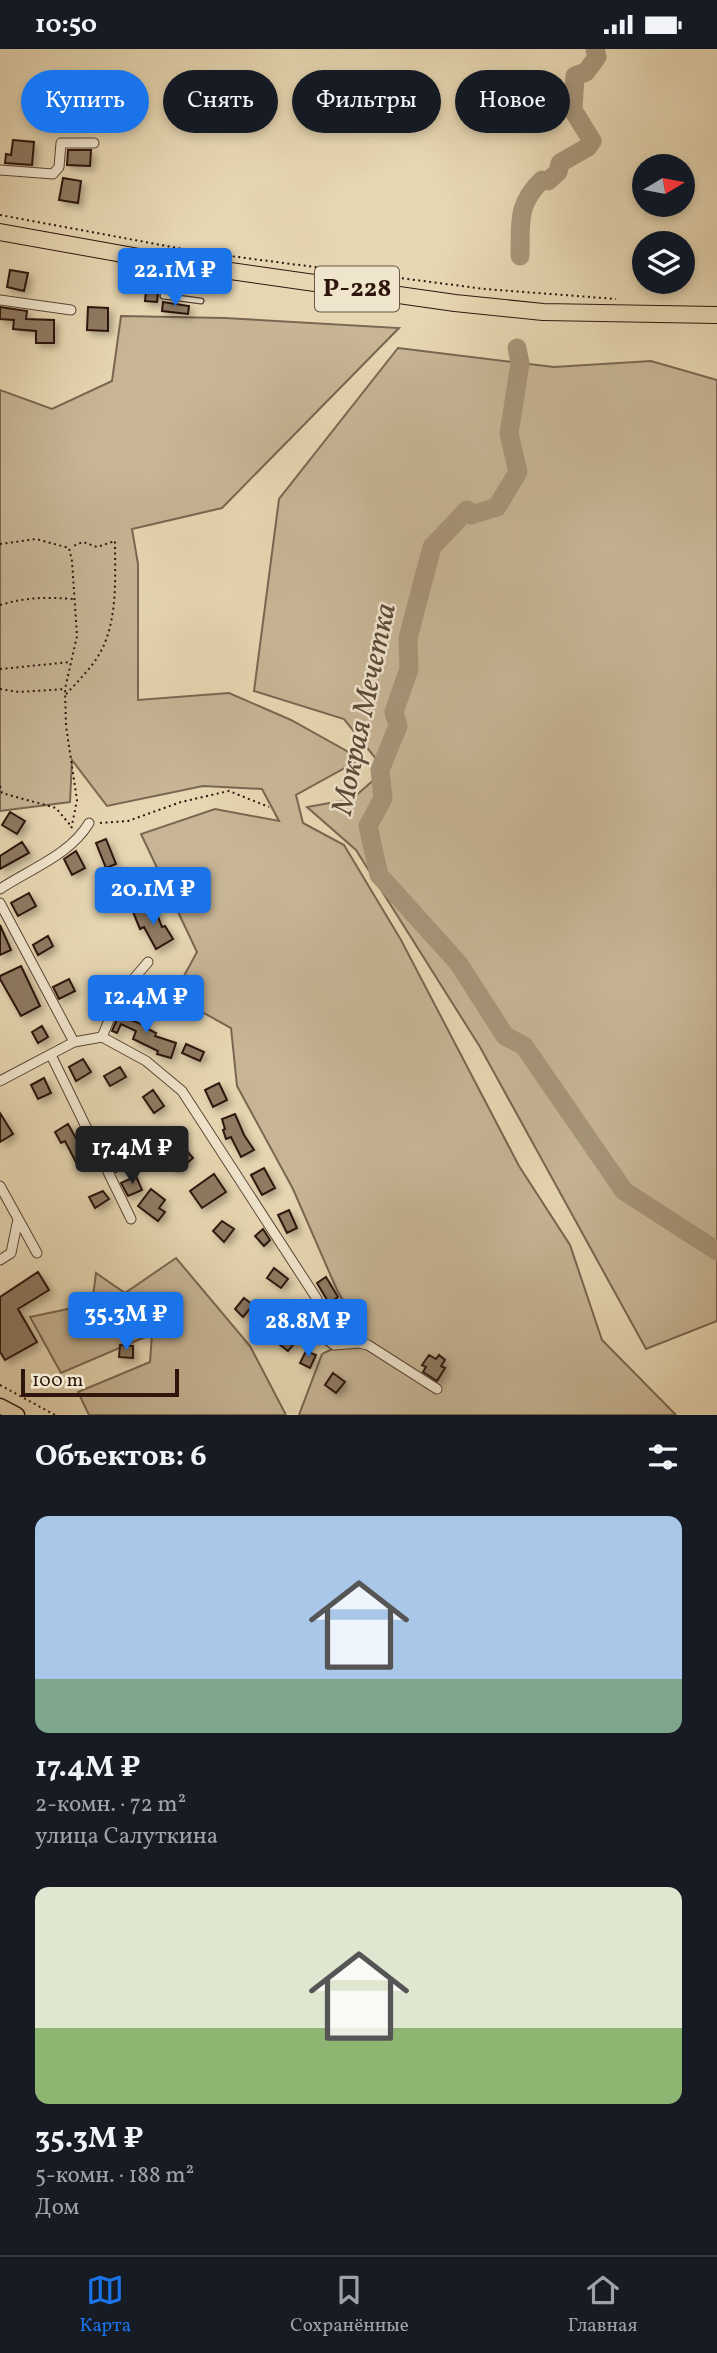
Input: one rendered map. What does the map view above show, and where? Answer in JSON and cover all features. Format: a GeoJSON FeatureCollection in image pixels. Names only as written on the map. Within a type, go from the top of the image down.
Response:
{"type":"FeatureCollection","features":[{"type":"Feature","properties":{"kind":"highway","name":"Р-228"},"geometry":{"type":"LineString","coordinates":[[0,232],[167,262],[369,291],[543,312],[717,315]]}},
{"type":"Feature","properties":{"kind":"main road"},"geometry":{"type":"LineString","coordinates":[[0,1406],[17,1415]]}},
{"type":"Feature","properties":{"kind":"street"},"geometry":{"type":"LineString","coordinates":[[0,170],[53,174],[59,167],[61,143],[94,143]]}},
{"type":"Feature","properties":{"kind":"street"},"geometry":{"type":"LineString","coordinates":[[0,300],[71,310]]}},
{"type":"Feature","properties":{"kind":"street"},"geometry":{"type":"LineString","coordinates":[[0,889],[56,856],[83,832],[89,823]]}},
{"type":"Feature","properties":{"kind":"street"},"geometry":{"type":"LineString","coordinates":[[0,903],[74,1042]]}},
{"type":"Feature","properties":{"kind":"street"},"geometry":{"type":"LineString","coordinates":[[102,1037],[119,996],[148,962]]}},
{"type":"Feature","properties":{"kind":"street"},"geometry":{"type":"LineString","coordinates":[[0,1081],[74,1042],[102,1037],[146,1061],[182,1091],[317,1300],[316,1311],[303,1322],[334,1345],[368,1345],[437,1389]]}},
{"type":"Feature","properties":{"kind":"street"},"geometry":{"type":"LineString","coordinates":[[51,1055],[131,1219]]}},
{"type":"Feature","properties":{"kind":"street"},"geometry":{"type":"LineString","coordinates":[[0,1186],[37,1253]]}},
{"type":"Feature","properties":{"kind":"street"},"geometry":{"type":"LineString","coordinates":[[0,1204],[12,1207]]}},
{"type":"Feature","properties":{"kind":"street"},"geometry":{"type":"LineString","coordinates":[[0,1260],[11,1253],[18,1219]]}},
{"type":"Feature","properties":{"kind":"lane"},"geometry":{"type":"LineString","coordinates":[[167,262],[163,296],[201,301]]}},
{"type":"Feature","properties":{"kind":"path"},"geometry":{"type":"LineString","coordinates":[[0,215],[213,253],[485,289],[624,300]]}},
{"type":"Feature","properties":{"kind":"path"},"geometry":{"type":"LineString","coordinates":[[0,544],[36,539],[69,548],[83,542],[97,547],[115,541],[115,598],[107,637],[94,663],[65,695]]}},
{"type":"Feature","properties":{"kind":"path"},"geometry":{"type":"LineString","coordinates":[[69,548],[77,636],[65,689],[66,726],[78,800],[70,845]]}},
{"type":"Feature","properties":{"kind":"path"},"geometry":{"type":"LineString","coordinates":[[0,605],[19,599],[41,597],[75,600]]}},
{"type":"Feature","properties":{"kind":"path"},"geometry":{"type":"LineString","coordinates":[[0,669],[71,661]]}},
{"type":"Feature","properties":{"kind":"path"},"geometry":{"type":"LineString","coordinates":[[0,689],[19,692],[65,689]]}},
{"type":"Feature","properties":{"kind":"path"},"geometry":{"type":"LineString","coordinates":[[0,786],[2,793],[56,809],[72,827]]}},
{"type":"Feature","properties":{"kind":"path"},"geometry":{"type":"LineString","coordinates":[[89,823],[128,821],[181,802],[229,792],[269,807]]}},
{"type":"Feature","properties":{"kind":"path"},"geometry":{"type":"LineString","coordinates":[[0,1385],[55,1415]]}},
{"type":"Feature","properties":{"kind":"shaded area"},"geometry":{"type":"Polygon","coordinates":[[[121,316],[224,318],[399,328],[222,508],[132,529],[138,564],[138,700],[229,693],[291,720],[361,759],[296,795],[303,823],[344,845],[401,940],[519,1166],[570,1245],[602,1340],[676,1415],[299,1415],[322,1354],[362,1334],[337,1290],[293,1189],[237,1086],[231,1028],[173,996],[197,952],[141,834],[215,809],[279,821],[262,789],[203,786],[107,806],[72,760],[70,802],[0,811],[0,390],[52,409],[112,381],[121,316]]]}},
{"type":"Feature","properties":{"kind":"shaded area"},"geometry":{"type":"Polygon","coordinates":[[[398,348],[554,367],[651,361],[717,380],[717,1321],[646,1349],[480,1047],[356,850],[307,807],[352,799],[385,770],[344,719],[254,691],[279,499],[398,348]]]}},
{"type":"Feature","properties":{"kind":"shaded area"},"geometry":{"type":"Polygon","coordinates":[[[176,1258],[250,1346],[286,1415],[89,1415],[78,1392],[150,1362],[152,1334],[61,1373],[30,1317],[92,1304],[96,1273],[125,1293],[176,1258]]]}},
{"type":"Feature","properties":{"kind":"building"},"geometry":{"type":"Polygon","coordinates":[[[13,140],[34,142],[32,165],[5,163],[6,154],[11,155],[13,140]]]}},
{"type":"Feature","properties":{"kind":"building"},"geometry":{"type":"Polygon","coordinates":[[[68,150],[91,150],[90,166],[67,165],[68,150]]]}},
{"type":"Feature","properties":{"kind":"building"},"geometry":{"type":"Polygon","coordinates":[[[63,178],[81,181],[78,203],[59,200],[63,178]]]}},
{"type":"Feature","properties":{"kind":"building"},"geometry":{"type":"Polygon","coordinates":[[[10,270],[28,273],[24,291],[7,287],[10,270]]]}},
{"type":"Feature","properties":{"kind":"building"},"geometry":{"type":"Polygon","coordinates":[[[147,281],[159,282],[157,302],[145,301],[147,281]]]}},
{"type":"Feature","properties":{"kind":"building"},"geometry":{"type":"Polygon","coordinates":[[[163,302],[189,306],[188,314],[162,311],[163,302]]]}},
{"type":"Feature","properties":{"kind":"building"},"geometry":{"type":"Polygon","coordinates":[[[0,307],[27,311],[26,319],[54,320],[54,343],[36,343],[36,331],[13,329],[14,320],[0,319],[0,307]]]}},
{"type":"Feature","properties":{"kind":"building"},"geometry":{"type":"Polygon","coordinates":[[[88,307],[108,308],[108,331],[87,330],[88,307]]]}},
{"type":"Feature","properties":{"kind":"building"},"geometry":{"type":"Polygon","coordinates":[[[10,812],[25,821],[17,834],[2,825],[10,812]]]}},
{"type":"Feature","properties":{"kind":"building"},"geometry":{"type":"Polygon","coordinates":[[[106,839],[116,864],[106,868],[96,843],[106,839]]]}},
{"type":"Feature","properties":{"kind":"building"},"geometry":{"type":"Polygon","coordinates":[[[22,842],[29,853],[0,869],[0,856],[22,842]]]}},
{"type":"Feature","properties":{"kind":"building"},"geometry":{"type":"Polygon","coordinates":[[[76,851],[85,868],[72,875],[64,859],[76,851]]]}},
{"type":"Feature","properties":{"kind":"building"},"geometry":{"type":"Polygon","coordinates":[[[29,893],[36,906],[18,916],[11,903],[29,893]]]}},
{"type":"Feature","properties":{"kind":"building"},"geometry":{"type":"Polygon","coordinates":[[[146,906],[149,912],[155,909],[162,927],[165,926],[173,939],[156,949],[144,927],[140,929],[133,912],[146,906]]]}},
{"type":"Feature","properties":{"kind":"building"},"geometry":{"type":"Polygon","coordinates":[[[0,925],[11,950],[0,955],[0,925]]]}},
{"type":"Feature","properties":{"kind":"building"},"geometry":{"type":"Polygon","coordinates":[[[48,936],[53,946],[38,955],[33,945],[48,936]]]}},
{"type":"Feature","properties":{"kind":"building"},"geometry":{"type":"Polygon","coordinates":[[[21,966],[40,1006],[21,1016],[0,976],[21,966]]]}},
{"type":"Feature","properties":{"kind":"building"},"geometry":{"type":"Polygon","coordinates":[[[69,979],[75,991],[59,999],[53,987],[69,979]]]}},
{"type":"Feature","properties":{"kind":"building"},"geometry":{"type":"Polygon","coordinates":[[[123,1005],[127,1007],[123,1017],[149,1027],[148,1029],[156,1033],[155,1036],[176,1043],[171,1058],[157,1054],[158,1051],[133,1039],[136,1031],[121,1024],[117,1033],[112,1031],[123,1005]]]}},
{"type":"Feature","properties":{"kind":"building"},"geometry":{"type":"Polygon","coordinates":[[[42,1026],[48,1037],[38,1043],[32,1032],[42,1026]]]}},
{"type":"Feature","properties":{"kind":"building"},"geometry":{"type":"Polygon","coordinates":[[[186,1044],[204,1052],[200,1061],[182,1053],[186,1044]]]}},
{"type":"Feature","properties":{"kind":"building"},"geometry":{"type":"Polygon","coordinates":[[[83,1059],[91,1072],[76,1081],[69,1067],[83,1059]]]}},
{"type":"Feature","properties":{"kind":"building"},"geometry":{"type":"Polygon","coordinates":[[[120,1067],[126,1077],[110,1086],[104,1076],[120,1067]]]}},
{"type":"Feature","properties":{"kind":"building"},"geometry":{"type":"Polygon","coordinates":[[[44,1078],[51,1093],[38,1099],[31,1085],[44,1078]]]}},
{"type":"Feature","properties":{"kind":"building"},"geometry":{"type":"Polygon","coordinates":[[[219,1083],[227,1100],[213,1107],[205,1090],[219,1083]]]}},
{"type":"Feature","properties":{"kind":"building"},"geometry":{"type":"Polygon","coordinates":[[[153,1090],[164,1106],[154,1113],[143,1097],[153,1090]]]}},
{"type":"Feature","properties":{"kind":"building"},"geometry":{"type":"Polygon","coordinates":[[[0,1113],[13,1134],[0,1142],[0,1113]]]}},
{"type":"Feature","properties":{"kind":"building"},"geometry":{"type":"Polygon","coordinates":[[[235,1114],[254,1150],[241,1157],[231,1137],[226,1139],[223,1130],[222,1119],[235,1114]]]}},
{"type":"Feature","properties":{"kind":"building"},"geometry":{"type":"Polygon","coordinates":[[[68,1124],[87,1158],[77,1164],[65,1141],[61,1143],[55,1132],[68,1124]]]}},
{"type":"Feature","properties":{"kind":"building"},"geometry":{"type":"Polygon","coordinates":[[[171,1133],[193,1158],[178,1171],[157,1144],[171,1133]]]}},
{"type":"Feature","properties":{"kind":"building"},"geometry":{"type":"Polygon","coordinates":[[[117,1145],[129,1163],[116,1172],[106,1152],[117,1145]]]}},
{"type":"Feature","properties":{"kind":"building"},"geometry":{"type":"Polygon","coordinates":[[[264,1168],[275,1188],[262,1195],[251,1175],[264,1168]]]}},
{"type":"Feature","properties":{"kind":"building"},"geometry":{"type":"Polygon","coordinates":[[[214,1174],[226,1192],[202,1208],[190,1191],[214,1174]]]}},
{"type":"Feature","properties":{"kind":"building"},"geometry":{"type":"Polygon","coordinates":[[[136,1176],[142,1190],[128,1196],[121,1183],[136,1176]]]}},
{"type":"Feature","properties":{"kind":"building"},"geometry":{"type":"Polygon","coordinates":[[[151,1189],[165,1200],[159,1208],[165,1212],[158,1221],[138,1206],[151,1189]]]}},
{"type":"Feature","properties":{"kind":"building"},"geometry":{"type":"Polygon","coordinates":[[[103,1191],[109,1199],[95,1208],[89,1197],[103,1191]]]}},
{"type":"Feature","properties":{"kind":"building"},"geometry":{"type":"Polygon","coordinates":[[[289,1210],[297,1228],[287,1233],[278,1215],[289,1210]]]}},
{"type":"Feature","properties":{"kind":"building"},"geometry":{"type":"Polygon","coordinates":[[[222,1221],[234,1229],[224,1242],[213,1231],[222,1221]]]}},
{"type":"Feature","properties":{"kind":"building"},"geometry":{"type":"Polygon","coordinates":[[[263,1229],[270,1240],[264,1246],[255,1236],[263,1229]]]}},
{"type":"Feature","properties":{"kind":"building"},"geometry":{"type":"Polygon","coordinates":[[[274,1268],[288,1279],[281,1288],[267,1278],[274,1268]]]}},
{"type":"Feature","properties":{"kind":"building"},"geometry":{"type":"Polygon","coordinates":[[[38,1272],[49,1290],[18,1309],[37,1342],[5,1360],[0,1352],[0,1297],[38,1272]]]}},
{"type":"Feature","properties":{"kind":"building"},"geometry":{"type":"Polygon","coordinates":[[[326,1277],[338,1297],[329,1303],[317,1283],[326,1277]]]}},
{"type":"Feature","properties":{"kind":"building"},"geometry":{"type":"Polygon","coordinates":[[[244,1298],[253,1305],[243,1317],[235,1309],[244,1298]]]}},
{"type":"Feature","properties":{"kind":"building"},"geometry":{"type":"Polygon","coordinates":[[[337,1314],[352,1322],[345,1335],[330,1327],[337,1314]]]}},
{"type":"Feature","properties":{"kind":"building"},"geometry":{"type":"Polygon","coordinates":[[[288,1323],[301,1335],[288,1351],[274,1340],[288,1323]]]}},
{"type":"Feature","properties":{"kind":"building"},"geometry":{"type":"Polygon","coordinates":[[[120,1345],[133,1346],[133,1358],[119,1357],[120,1345]]]}},
{"type":"Feature","properties":{"kind":"building"},"geometry":{"type":"Polygon","coordinates":[[[306,1351],[316,1355],[310,1368],[300,1363],[306,1351]]]}},
{"type":"Feature","properties":{"kind":"building"},"geometry":{"type":"Polygon","coordinates":[[[429,1355],[436,1359],[439,1355],[445,1360],[441,1366],[445,1368],[437,1381],[423,1372],[426,1367],[422,1365],[429,1355]]]}},
{"type":"Feature","properties":{"kind":"building"},"geometry":{"type":"Polygon","coordinates":[[[333,1373],[345,1382],[336,1393],[325,1385],[333,1373]]]}},
{"type":"Feature","properties":{"kind":"waterway","name":"Мокрая Мечетка"},"geometry":{"type":"LineString","coordinates":[[520,256],[522,215],[528,198],[542,180],[548,181],[558,172],[560,163],[588,147],[592,141],[573,110],[575,76],[586,72],[597,57],[595,49]]}},
{"type":"Feature","properties":{"kind":"waterway","name":"Мокрая Мечетка"},"geometry":{"type":"LineString","coordinates":[[517,348],[520,363],[509,434],[518,472],[497,507],[471,515],[467,510],[432,547],[408,638],[409,669],[394,712],[398,726],[380,770],[383,798],[368,826],[379,875],[459,964],[505,1036],[524,1046],[624,1191],[717,1251]]}}]}
